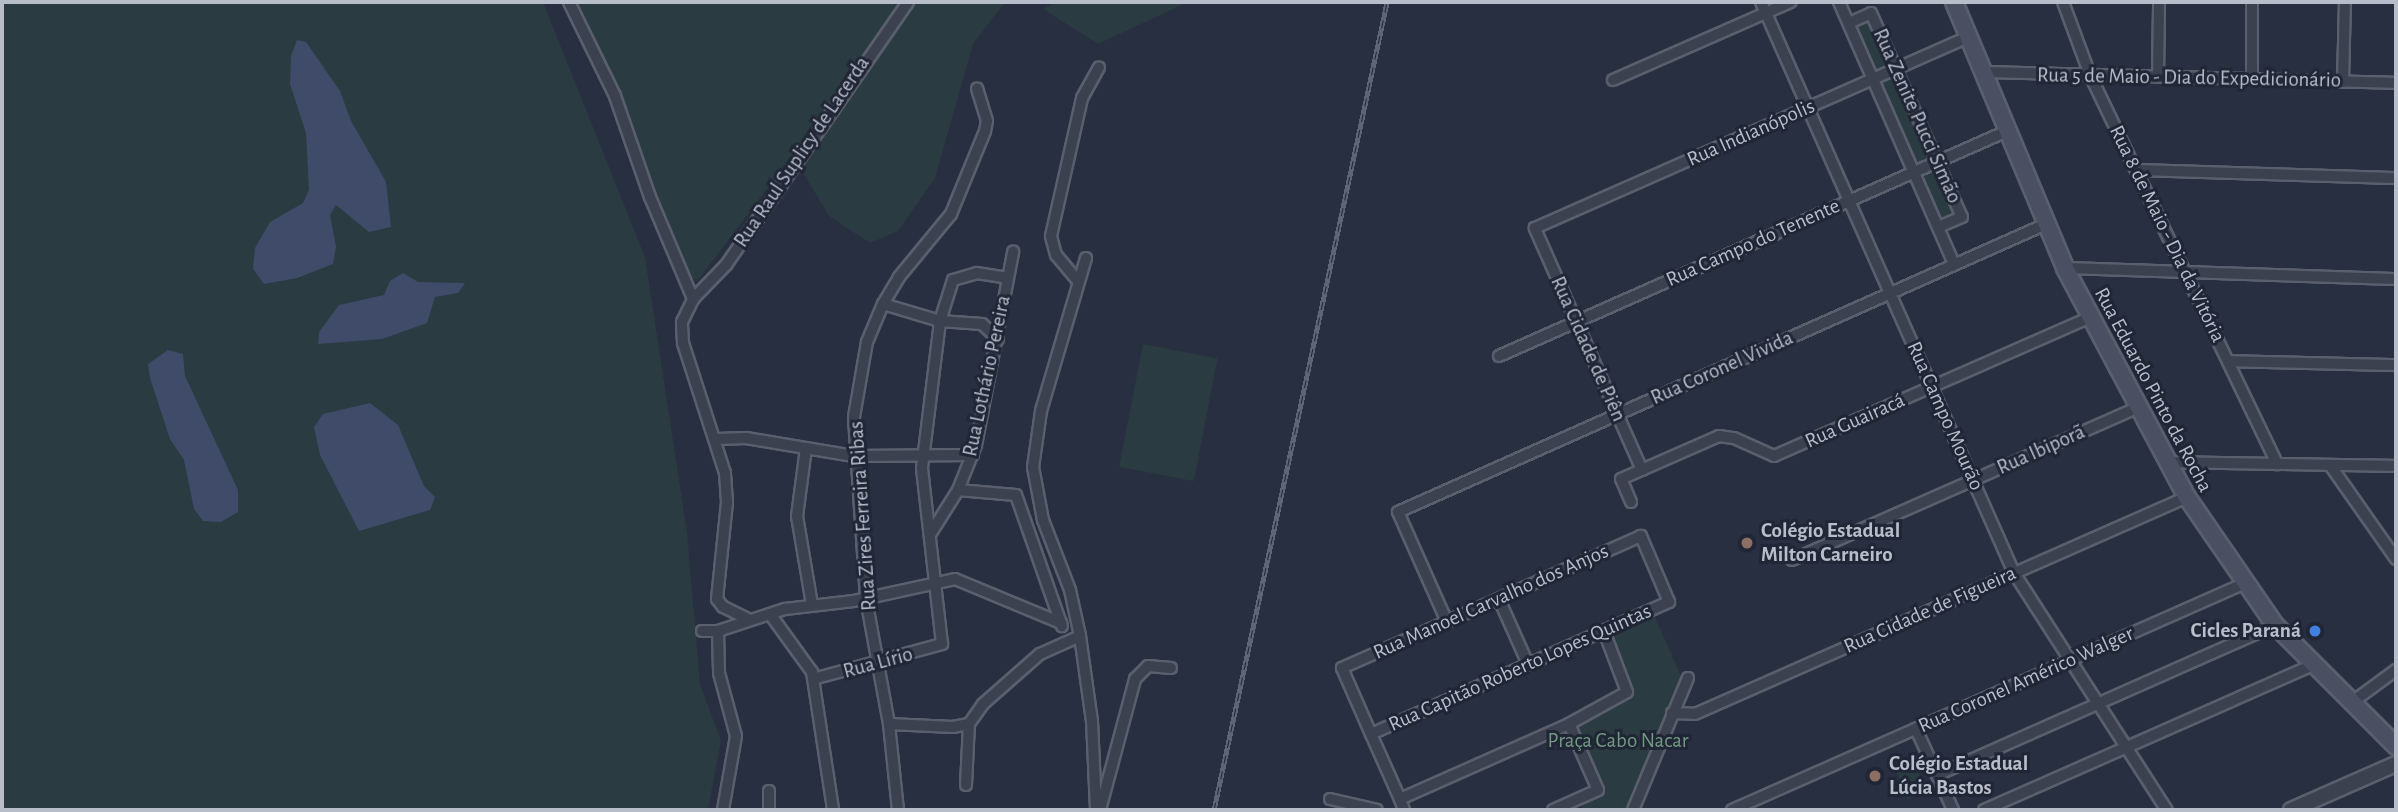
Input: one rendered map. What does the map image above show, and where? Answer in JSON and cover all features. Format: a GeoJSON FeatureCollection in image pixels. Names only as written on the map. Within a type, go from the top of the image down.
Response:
{"type":"FeatureCollection","features":[{"type":"Feature","properties":{"kind":"main road","name":"Rua Eduardo Pinto da Rocha"},"geometry":{"type":"LineString","coordinates":[[1954,2],[2088,318],[2186,497],[2243,584],[2275,625],[2312,665],[2396,746]]}},
{"type":"Feature","properties":{"kind":"street"},"geometry":{"type":"LineString","coordinates":[[569,2],[615,96],[650,197],[693,299],[682,322],[683,344],[717,439],[727,502],[717,599],[723,607],[750,620]]}},
{"type":"Feature","properties":{"kind":"street","name":"Rua Raul Suplicy de Lacerda"},"geometry":{"type":"LineString","coordinates":[[693,299],[726,265],[908,2]]}},
{"type":"Feature","properties":{"kind":"street","name":"Rua Campo Mourão"},"geometry":{"type":"LineString","coordinates":[[1760,2],[2014,573],[2167,810]]}},
{"type":"Feature","properties":{"kind":"street"},"geometry":{"type":"LineString","coordinates":[[1613,80],[1791,2]]}},
{"type":"Feature","properties":{"kind":"street","name":"Rua Zenite Pucci Simão"},"geometry":{"type":"LineString","coordinates":[[1839,2],[1954,264]]}},
{"type":"Feature","properties":{"kind":"street","name":"Rua 8 de Maio - Dia da Vitória"},"geometry":{"type":"LineString","coordinates":[[2063,2],[2090,75],[2277,464]]}},
{"type":"Feature","properties":{"kind":"street"},"geometry":{"type":"LineString","coordinates":[[2158,77],[2159,2]]}},
{"type":"Feature","properties":{"kind":"street"},"geometry":{"type":"LineString","coordinates":[[2252,2],[2252,79]]}},
{"type":"Feature","properties":{"kind":"street"},"geometry":{"type":"LineString","coordinates":[[2343,82],[2345,2]]}},
{"type":"Feature","properties":{"kind":"street","name":"Rua Zenite Pucci Simão"},"geometry":{"type":"LineString","coordinates":[[1849,23],[1871,13],[1962,217],[1938,227]]}},
{"type":"Feature","properties":{"kind":"street","name":"Rua Indianópolis"},"geometry":{"type":"LineString","coordinates":[[1535,228],[1968,37]]}},
{"type":"Feature","properties":{"kind":"street"},"geometry":{"type":"LineString","coordinates":[[1078,281],[1056,255],[1051,236],[1082,98],[1099,67]]}},
{"type":"Feature","properties":{"kind":"street","name":"Rua 5 de Maio - Dia do Expedicionário"},"geometry":{"type":"LineString","coordinates":[[1982,72],[2396,83]]}},
{"type":"Feature","properties":{"kind":"street","name":"Rua Zires Ferreira Ribas"},"geometry":{"type":"LineString","coordinates":[[898,810],[889,724],[866,599],[854,456],[862,368],[883,304],[956,204],[987,121],[977,89]]}},
{"type":"Feature","properties":{"kind":"street","name":"Rua Campo do Tenente"},"geometry":{"type":"LineString","coordinates":[[1499,356],[2007,131]]}},
{"type":"Feature","properties":{"kind":"street"},"geometry":{"type":"LineString","coordinates":[[2136,170],[2396,177]]}},
{"type":"Feature","properties":{"kind":"street","name":"Rua Coronel Vivida"},"geometry":{"type":"LineString","coordinates":[[1447,622],[1398,512],[2046,224]]}},
{"type":"Feature","properties":{"kind":"street","name":"Rua Cidade de Piên"},"geometry":{"type":"LineString","coordinates":[[1535,228],[1642,470]]}},
{"type":"Feature","properties":{"kind":"street","name":"Rua Lothário Pereira"},"geometry":{"type":"LineString","coordinates":[[931,533],[958,490],[973,455],[998,339],[1013,252]]}},
{"type":"Feature","properties":{"kind":"street"},"geometry":{"type":"LineString","coordinates":[[1086,258],[1038,424],[1033,467],[1043,520],[1067,581],[1080,636],[1092,721],[1098,810]]}},
{"type":"Feature","properties":{"kind":"street"},"geometry":{"type":"LineString","coordinates":[[2065,268],[2396,279]]}},
{"type":"Feature","properties":{"kind":"street"},"geometry":{"type":"LineString","coordinates":[[935,583],[923,454],[940,321],[953,279],[977,273],[1008,278]]}},
{"type":"Feature","properties":{"kind":"street"},"geometry":{"type":"LineString","coordinates":[[883,304],[940,321],[982,324],[998,339]]}},
{"type":"Feature","properties":{"kind":"street","name":"Rua Guairacá"},"geometry":{"type":"LineString","coordinates":[[1631,502],[1621,479],[1723,436],[1774,456],[2088,318]]}},
{"type":"Feature","properties":{"kind":"street"},"geometry":{"type":"LineString","coordinates":[[2228,361],[2396,365]]}},
{"type":"Feature","properties":{"kind":"street","name":"Rua Ibiporã"},"geometry":{"type":"LineString","coordinates":[[1792,560],[2136,408]]}},
{"type":"Feature","properties":{"kind":"street"},"geometry":{"type":"LineString","coordinates":[[717,439],[746,438],[854,456],[973,455]]}},
{"type":"Feature","properties":{"kind":"street"},"geometry":{"type":"LineString","coordinates":[[806,448],[797,516],[812,605]]}},
{"type":"Feature","properties":{"kind":"street"},"geometry":{"type":"LineString","coordinates":[[2167,463],[2396,466]]}},
{"type":"Feature","properties":{"kind":"street"},"geometry":{"type":"LineString","coordinates":[[2330,465],[2396,559]]}},
{"type":"Feature","properties":{"kind":"street"},"geometry":{"type":"LineString","coordinates":[[958,490],[1016,495],[1067,639]]}},
{"type":"Feature","properties":{"kind":"street","name":"Rua Cidade de Figueira"},"geometry":{"type":"LineString","coordinates":[[1672,713],[1695,714],[2186,497]]}},
{"type":"Feature","properties":{"kind":"street","name":"Rua Manoel Carvalho dos Anjos"},"geometry":{"type":"LineString","coordinates":[[1371,734],[1342,668],[1499,598],[1641,536],[1669,602]]}},
{"type":"Feature","properties":{"kind":"street"},"geometry":{"type":"LineString","coordinates":[[702,631],[718,631],[770,614],[812,605],[866,599],[935,583],[968,581],[1061,623]]}},
{"type":"Feature","properties":{"kind":"street","name":"Rua Lírio"},"geometry":{"type":"LineString","coordinates":[[813,680],[942,644],[935,583]]}},
{"type":"Feature","properties":{"kind":"street","name":"Rua Coronel Américo Walger"},"geometry":{"type":"LineString","coordinates":[[1732,810],[2243,584]]}},
{"type":"Feature","properties":{"kind":"street"},"geometry":{"type":"LineString","coordinates":[[1499,598],[1528,664]]}},
{"type":"Feature","properties":{"kind":"street","name":"Rua Capitão Roberto Lopes Quintas"},"geometry":{"type":"LineString","coordinates":[[1371,734],[1669,602]]}},
{"type":"Feature","properties":{"kind":"street"},"geometry":{"type":"LineString","coordinates":[[770,614],[804,657],[813,680],[833,810]]}},
{"type":"Feature","properties":{"kind":"street"},"geometry":{"type":"LineString","coordinates":[[1937,775],[2275,625]]}},
{"type":"Feature","properties":{"kind":"street"},"geometry":{"type":"LineString","coordinates":[[718,631],[719,673],[736,736],[723,810]]}},
{"type":"Feature","properties":{"kind":"street"},"geometry":{"type":"LineString","coordinates":[[1371,734],[1402,805],[1569,724],[1627,692],[1604,631]]}},
{"type":"Feature","properties":{"kind":"street"},"geometry":{"type":"LineString","coordinates":[[965,785],[969,724],[983,705],[1040,654],[1067,639],[1080,636]]}},
{"type":"Feature","properties":{"kind":"street"},"geometry":{"type":"LineString","coordinates":[[1984,810],[2312,665]]}},
{"type":"Feature","properties":{"kind":"street"},"geometry":{"type":"LineString","coordinates":[[1098,810],[1135,679],[1148,666],[1171,668]]}},
{"type":"Feature","properties":{"kind":"street"},"geometry":{"type":"LineString","coordinates":[[2351,703],[2396,670]]}},
{"type":"Feature","properties":{"kind":"street"},"geometry":{"type":"LineString","coordinates":[[1633,810],[1688,678]]}},
{"type":"Feature","properties":{"kind":"street"},"geometry":{"type":"LineString","coordinates":[[889,724],[953,727],[969,724]]}},
{"type":"Feature","properties":{"kind":"street"},"geometry":{"type":"LineString","coordinates":[[1553,810],[1598,790],[1569,724]]}},
{"type":"Feature","properties":{"kind":"street"},"geometry":{"type":"LineString","coordinates":[[1916,729],[1953,810]]}},
{"type":"Feature","properties":{"kind":"street"},"geometry":{"type":"LineString","coordinates":[[2291,810],[2396,764]]}},
{"type":"Feature","properties":{"kind":"street"},"geometry":{"type":"LineString","coordinates":[[769,791],[769,810]]}},
{"type":"Feature","properties":{"kind":"street"},"geometry":{"type":"LineString","coordinates":[[1330,799],[1377,810]]}},
{"type":"Feature","properties":{"kind":"green space"},"geometry":{"type":"Polygon","coordinates":[[[2,2],[543,2],[645,257],[687,532],[700,684],[721,741],[708,810],[2,810],[2,2]]]}},
{"type":"Feature","properties":{"kind":"green space"},"geometry":{"type":"Polygon","coordinates":[[[574,2],[1005,2],[973,44],[935,178],[898,231],[870,243],[829,216],[795,159],[769,186],[699,279],[693,279],[660,209],[622,103],[574,2]]]}},
{"type":"Feature","properties":{"kind":"green space"},"geometry":{"type":"Polygon","coordinates":[[[1056,2],[1188,2],[1098,44],[1043,9],[1056,2]]]}},
{"type":"Feature","properties":{"kind":"green space"},"geometry":{"type":"Polygon","coordinates":[[[1868,17],[1889,65],[1874,71],[1852,24],[1868,17]]]}},
{"type":"Feature","properties":{"kind":"green space"},"geometry":{"type":"Polygon","coordinates":[[[1894,75],[1929,158],[1914,164],[1878,82],[1894,75]]]}},
{"type":"Feature","properties":{"kind":"green space"},"geometry":{"type":"Polygon","coordinates":[[[1935,168],[1955,214],[1939,221],[1919,175],[1935,168]]]}},
{"type":"Feature","properties":{"kind":"green space"},"geometry":{"type":"Polygon","coordinates":[[[1143,344],[1218,359],[1194,481],[1119,467],[1143,344]]]}},
{"type":"Feature","properties":{"kind":"green space","name":"Praça Cabo Nacar"},"geometry":{"type":"Polygon","coordinates":[[[1654,615],[1681,676],[1626,810],[1584,810],[1580,802],[1603,791],[1575,726],[1632,695],[1611,635],[1654,615]]]}},
{"type":"Feature","properties":{"kind":"green space"},"geometry":{"type":"Polygon","coordinates":[[[1913,760],[1926,791],[1908,799],[1895,768],[1913,760]]]}},
{"type":"Feature","properties":{"kind":"water"},"geometry":{"type":"Polygon","coordinates":[[[297,40],[306,42],[340,91],[351,121],[386,182],[391,227],[369,232],[336,205],[330,215],[336,247],[333,264],[297,278],[264,284],[253,269],[255,248],[270,222],[303,203],[309,190],[306,133],[290,84],[291,56],[297,40]]]}},
{"type":"Feature","properties":{"kind":"water"},"geometry":{"type":"Polygon","coordinates":[[[403,273],[418,282],[465,283],[458,293],[435,297],[427,323],[382,339],[318,344],[319,332],[339,305],[384,295],[390,281],[403,273]]]}},
{"type":"Feature","properties":{"kind":"water"},"geometry":{"type":"Polygon","coordinates":[[[168,350],[183,354],[185,376],[238,490],[238,512],[221,522],[203,521],[194,509],[184,460],[170,439],[150,378],[148,364],[168,350]]]}},
{"type":"Feature","properties":{"kind":"water"},"geometry":{"type":"Polygon","coordinates":[[[370,403],[398,425],[424,486],[435,497],[430,510],[359,531],[320,455],[314,427],[323,414],[370,403]]]}},
{"type":"Feature","properties":{"kind":"railway"},"geometry":{"type":"LineString","coordinates":[[1214,810],[1387,2]]}},
{"type":"Feature","properties":{"kind":"place","name":"Colégio Estadual Milton Carneiro"},"geometry":{"type":"Point","coordinates":[1747,543]}},
{"type":"Feature","properties":{"kind":"place","name":"Cicles Paraná"},"geometry":{"type":"Point","coordinates":[2315,631]}},
{"type":"Feature","properties":{"kind":"place","name":"Colégio Estadual Lúcia Bastos"},"geometry":{"type":"Point","coordinates":[1875,776]}}]}
